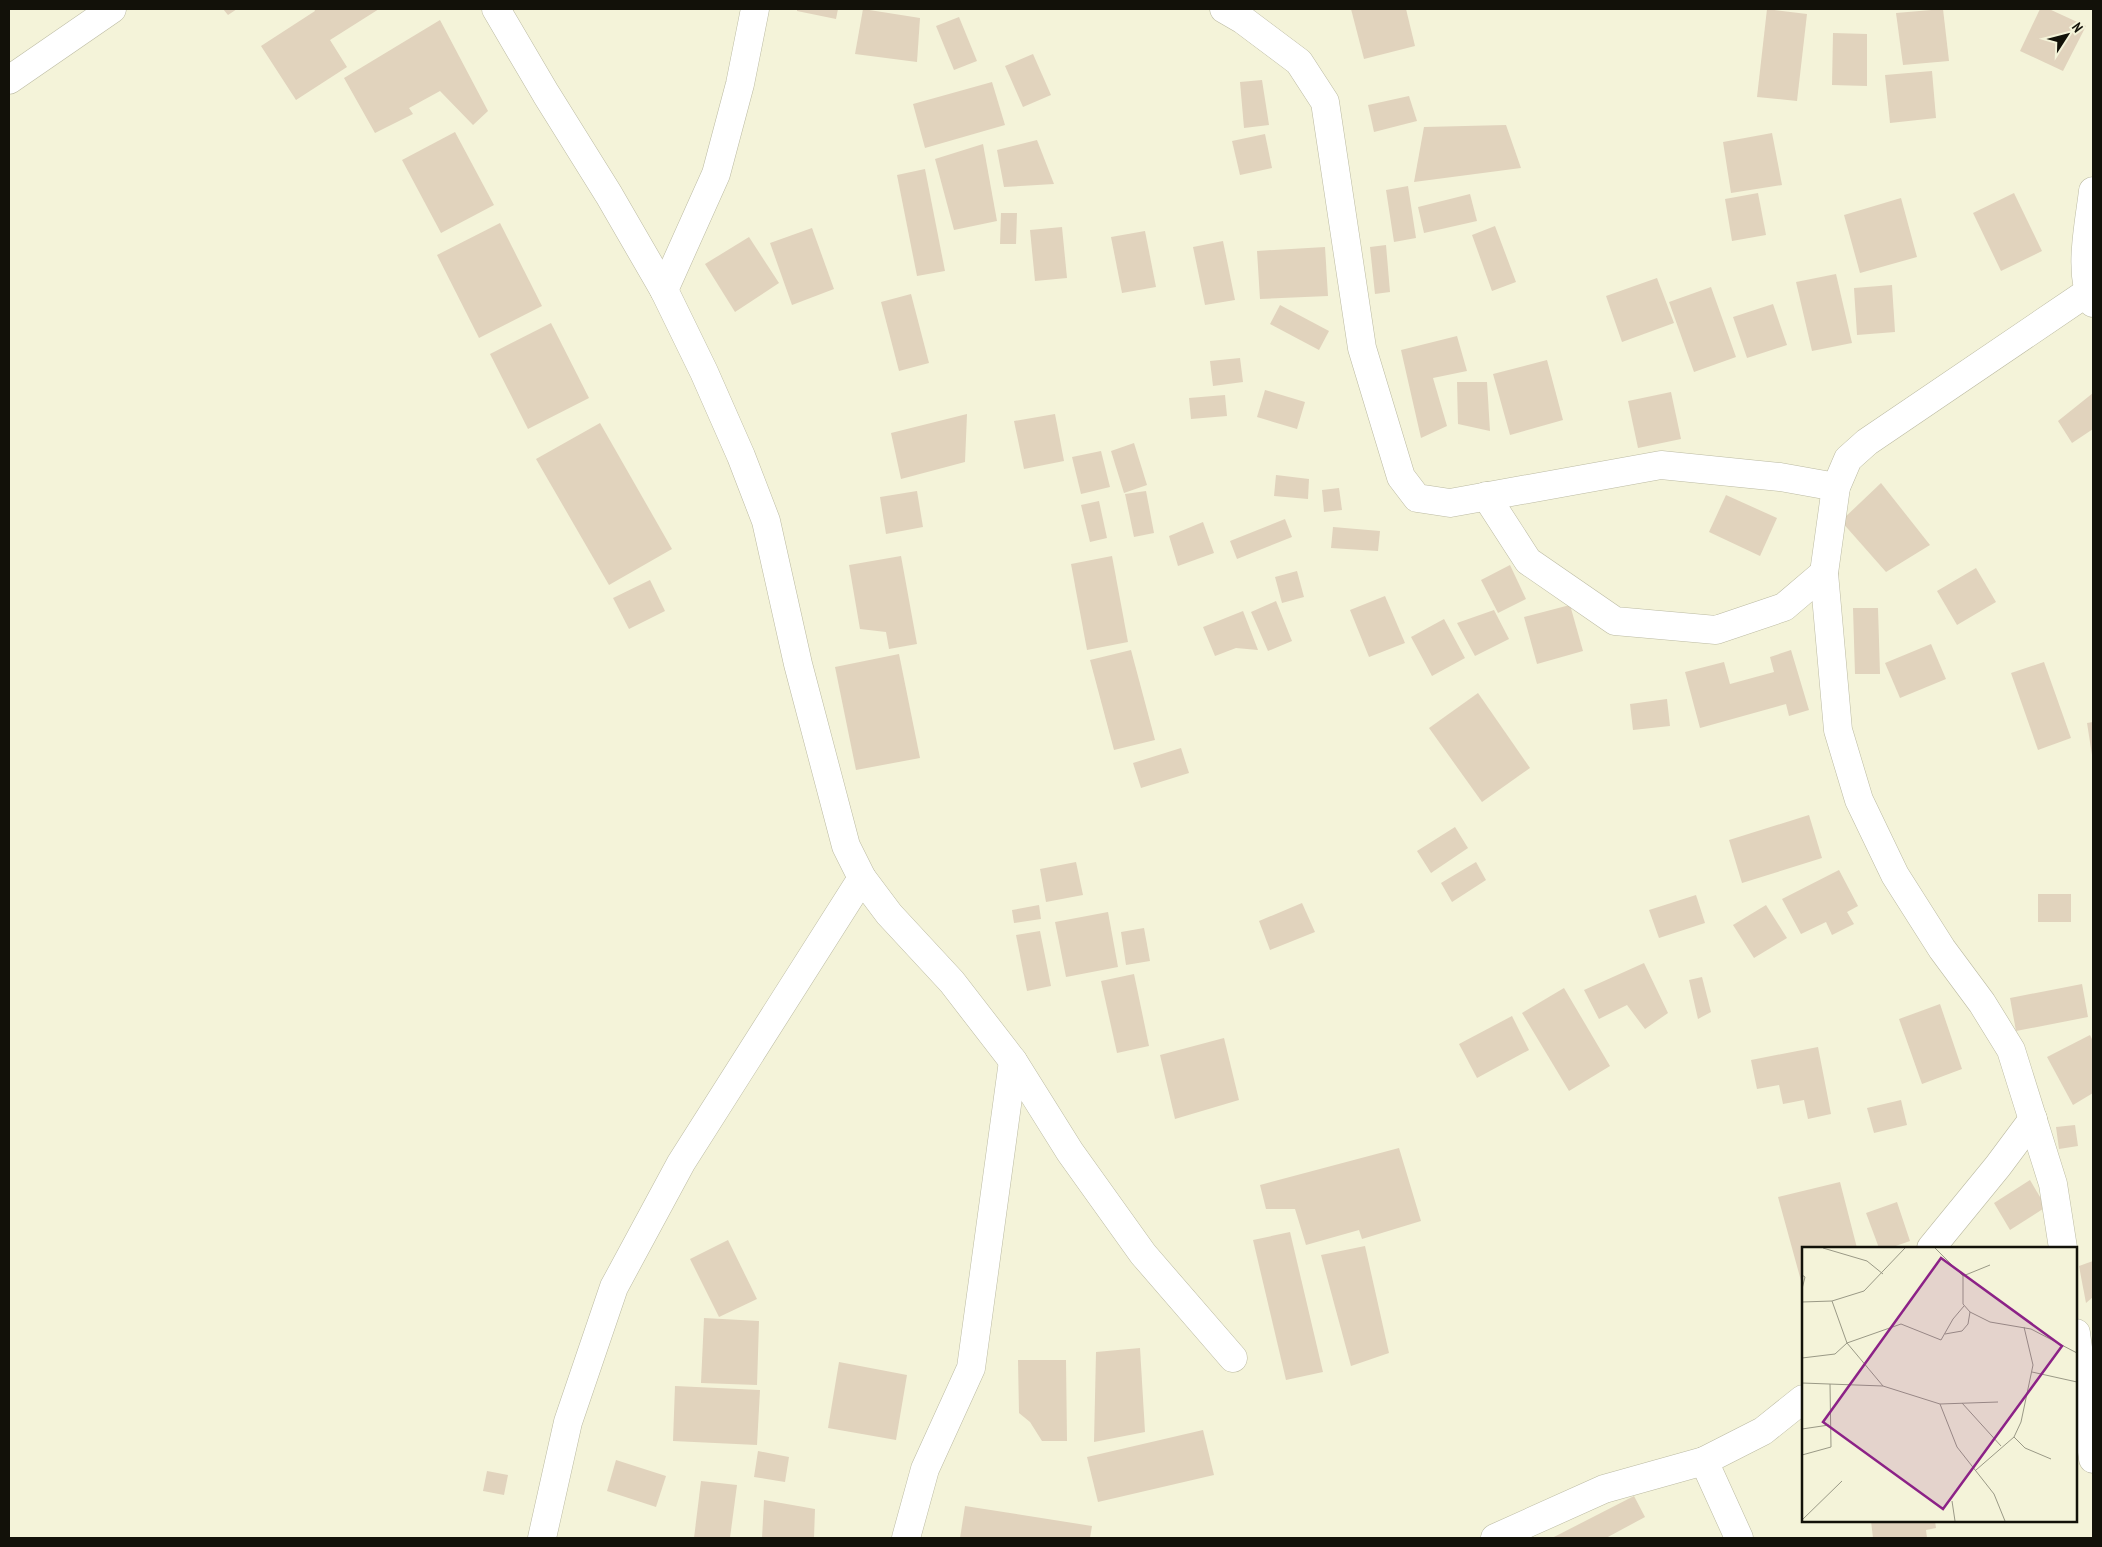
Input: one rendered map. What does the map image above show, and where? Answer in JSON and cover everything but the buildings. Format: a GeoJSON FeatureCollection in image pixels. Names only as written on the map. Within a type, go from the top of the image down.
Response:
{"type":"FeatureCollection","features":[{"type":"Feature","properties":{"kind":"street"},"geometry":{"type":"LineString","coordinates":[[9,79],[112,9]]}},
{"type":"Feature","properties":{"kind":"street"},"geometry":{"type":"LineString","coordinates":[[496,9],[546,94],[610,194],[664,290],[704,372],[741,456],[766,521],[798,664],[844,838],[862,878],[889,914],[952,982],[1013,1061],[1070,1152],[1121,1225],[1143,1254],[1233,1358]]}},
{"type":"Feature","properties":{"kind":"street"},"geometry":{"type":"LineString","coordinates":[[664,290],[716,174],[740,84],[756,9]]}},
{"type":"Feature","properties":{"kind":"street"},"geometry":{"type":"LineString","coordinates":[[1224,9],[1243,20],[1299,62],[1326,102],[1362,348],[1401,477],[1417,498],[1450,502],[1661,465],[1780,478],[1836,487]]}},
{"type":"Feature","properties":{"kind":"street"},"geometry":{"type":"LineString","coordinates":[[2063,1247],[2053,1184],[2011,1050],[1982,1003],[1942,949],[1895,875],[1859,800],[1838,730],[1824,573],[1836,487],[1848,459],[1867,442],[2091,298],[2085,251],[2093,191]]}},
{"type":"Feature","properties":{"kind":"street"},"geometry":{"type":"LineString","coordinates":[[1486,496],[1528,561],[1615,621],[1716,630],[1784,607],[1824,573]]}},
{"type":"Feature","properties":{"kind":"street"},"geometry":{"type":"LineString","coordinates":[[542,1538],[568,1422],[614,1287],[681,1163],[862,878]]}},
{"type":"Feature","properties":{"kind":"street"},"geometry":{"type":"LineString","coordinates":[[906,1538],[925,1469],[971,1368],[1013,1061]]}},
{"type":"Feature","properties":{"kind":"street"},"geometry":{"type":"LineString","coordinates":[[1932,1247],[1998,1166],[2033,1119]]}},
{"type":"Feature","properties":{"kind":"street"},"geometry":{"type":"LineString","coordinates":[[2077,1340],[2093,1459]]}},
{"type":"Feature","properties":{"kind":"street"},"geometry":{"type":"LineString","coordinates":[[1495,1538],[1604,1490],[1704,1461],[1763,1431],[1802,1400]]}},
{"type":"Feature","properties":{"kind":"street"},"geometry":{"type":"LineString","coordinates":[[1704,1461],[1739,1538]]}}]}
